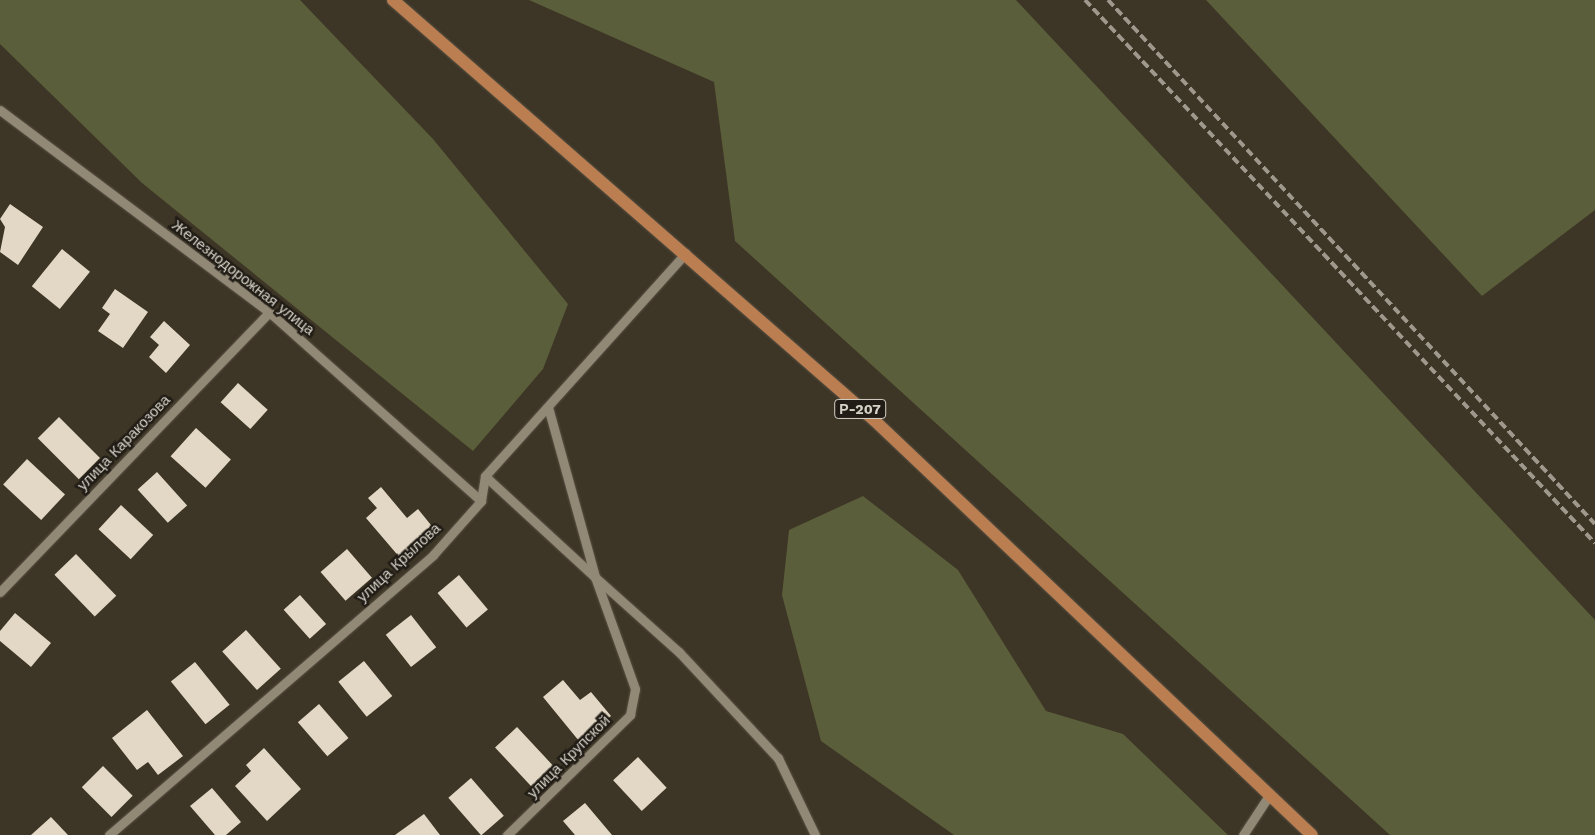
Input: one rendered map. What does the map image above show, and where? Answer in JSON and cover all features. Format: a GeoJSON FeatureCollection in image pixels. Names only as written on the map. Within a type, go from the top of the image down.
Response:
{"type":"FeatureCollection","features":[{"type":"Feature","properties":{"kind":"main road","name":"Р-207"},"geometry":{"type":"LineString","coordinates":[[393,0],[686,253],[874,420],[1312,835]]}},
{"type":"Feature","properties":{"kind":"street","name":"Железнодорожная улица"},"geometry":{"type":"LineString","coordinates":[[0,110],[269,312],[481,501]]}},
{"type":"Feature","properties":{"kind":"street"},"geometry":{"type":"LineString","coordinates":[[481,501],[485,476],[686,253]]}},
{"type":"Feature","properties":{"kind":"street","name":"улица Каракозова"},"geometry":{"type":"LineString","coordinates":[[0,592],[269,312]]}},
{"type":"Feature","properties":{"kind":"street"},"geometry":{"type":"LineString","coordinates":[[548,406],[594,577]]}},
{"type":"Feature","properties":{"kind":"street"},"geometry":{"type":"LineString","coordinates":[[485,476],[594,577],[679,652],[778,758],[815,835]]}},
{"type":"Feature","properties":{"kind":"street","name":"улица Крылова"},"geometry":{"type":"LineString","coordinates":[[109,835],[432,555],[481,501]]}},
{"type":"Feature","properties":{"kind":"street","name":"улица Крупской"},"geometry":{"type":"LineString","coordinates":[[507,835],[630,715],[636,689],[594,577]]}},
{"type":"Feature","properties":{"kind":"street"},"geometry":{"type":"LineString","coordinates":[[1243,835],[1270,794]]}},
{"type":"Feature","properties":{"kind":"green space"},"geometry":{"type":"Polygon","coordinates":[[[0,0],[300,0],[433,139],[568,304],[543,369],[473,451],[142,183],[0,44],[0,0]]]}},
{"type":"Feature","properties":{"kind":"green space"},"geometry":{"type":"Polygon","coordinates":[[[529,0],[1016,0],[1595,620],[1595,835],[1390,835],[735,241],[714,82],[529,0]]]}},
{"type":"Feature","properties":{"kind":"green space"},"geometry":{"type":"Polygon","coordinates":[[[1206,0],[1595,0],[1595,210],[1482,296],[1206,0]]]}},
{"type":"Feature","properties":{"kind":"green space"},"geometry":{"type":"Polygon","coordinates":[[[863,496],[958,570],[1046,711],[1123,734],[1228,835],[954,835],[821,741],[782,595],[789,530],[863,496]]]}},
{"type":"Feature","properties":{"kind":"building"},"geometry":{"type":"Polygon","coordinates":[[[10,204],[43,227],[18,265],[0,252],[5,227],[0,219],[10,204]]]}},
{"type":"Feature","properties":{"kind":"building"},"geometry":{"type":"Polygon","coordinates":[[[62,249],[90,272],[60,309],[32,286],[62,249]]]}},
{"type":"Feature","properties":{"kind":"building"},"geometry":{"type":"Polygon","coordinates":[[[115,289],[148,312],[123,348],[98,331],[110,314],[102,308],[115,289]]]}},
{"type":"Feature","properties":{"kind":"building"},"geometry":{"type":"Polygon","coordinates":[[[164,321],[190,345],[166,373],[149,357],[159,345],[150,337],[164,321]]]}},
{"type":"Feature","properties":{"kind":"building"},"geometry":{"type":"Polygon","coordinates":[[[238,383],[268,410],[250,429],[221,402],[238,383]]]}},
{"type":"Feature","properties":{"kind":"building"},"geometry":{"type":"Polygon","coordinates":[[[59,417],[100,458],[79,479],[38,438],[59,417]]]}},
{"type":"Feature","properties":{"kind":"building"},"geometry":{"type":"Polygon","coordinates":[[[196,428],[231,459],[206,488],[171,456],[196,428]]]}},
{"type":"Feature","properties":{"kind":"building"},"geometry":{"type":"Polygon","coordinates":[[[27,459],[65,494],[41,520],[3,485],[27,459]]]}},
{"type":"Feature","properties":{"kind":"building"},"geometry":{"type":"Polygon","coordinates":[[[157,472],[187,505],[168,523],[138,489],[157,472]]]}},
{"type":"Feature","properties":{"kind":"building"},"geometry":{"type":"Polygon","coordinates":[[[381,487],[407,518],[418,509],[435,530],[401,559],[366,518],[377,508],[368,498],[381,487]]]}},
{"type":"Feature","properties":{"kind":"building"},"geometry":{"type":"Polygon","coordinates":[[[121,505],[153,535],[131,559],[98,529],[121,505]]]}},
{"type":"Feature","properties":{"kind":"building"},"geometry":{"type":"Polygon","coordinates":[[[347,549],[372,578],[346,601],[321,572],[347,549]]]}},
{"type":"Feature","properties":{"kind":"building"},"geometry":{"type":"Polygon","coordinates":[[[76,554],[116,596],[95,617],[54,575],[76,554]]]}},
{"type":"Feature","properties":{"kind":"building"},"geometry":{"type":"Polygon","coordinates":[[[459,575],[488,609],[466,627],[438,593],[459,575]]]}},
{"type":"Feature","properties":{"kind":"building"},"geometry":{"type":"Polygon","coordinates":[[[300,595],[326,624],[310,639],[284,610],[300,595]]]}},
{"type":"Feature","properties":{"kind":"building"},"geometry":{"type":"Polygon","coordinates":[[[15,613],[51,643],[31,667],[0,641],[0,631],[15,613]]]}},
{"type":"Feature","properties":{"kind":"building"},"geometry":{"type":"Polygon","coordinates":[[[411,615],[436,647],[411,667],[386,635],[411,615]]]}},
{"type":"Feature","properties":{"kind":"building"},"geometry":{"type":"Polygon","coordinates":[[[246,630],[281,669],[257,690],[222,651],[246,630]]]}},
{"type":"Feature","properties":{"kind":"building"},"geometry":{"type":"Polygon","coordinates":[[[364,661],[392,696],[367,717],[338,682],[364,661]]]}},
{"type":"Feature","properties":{"kind":"building"},"geometry":{"type":"Polygon","coordinates":[[[195,662],[230,705],[206,724],[171,682],[195,662]]]}},
{"type":"Feature","properties":{"kind":"building"},"geometry":{"type":"Polygon","coordinates":[[[563,680],[580,700],[591,692],[611,716],[579,741],[543,697],[563,680]]]}},
{"type":"Feature","properties":{"kind":"building"},"geometry":{"type":"Polygon","coordinates":[[[319,704],[349,738],[327,756],[298,722],[319,704]]]}},
{"type":"Feature","properties":{"kind":"building"},"geometry":{"type":"Polygon","coordinates":[[[147,710],[183,756],[158,775],[148,762],[137,770],[112,738],[147,710]]]}},
{"type":"Feature","properties":{"kind":"building"},"geometry":{"type":"Polygon","coordinates":[[[517,727],[555,768],[533,788],[495,747],[517,727]]]}},
{"type":"Feature","properties":{"kind":"building"},"geometry":{"type":"Polygon","coordinates":[[[264,748],[301,789],[267,821],[235,786],[251,771],[246,765],[264,748]]]}},
{"type":"Feature","properties":{"kind":"building"},"geometry":{"type":"Polygon","coordinates":[[[638,757],[667,788],[642,811],[613,780],[638,757]]]}},
{"type":"Feature","properties":{"kind":"building"},"geometry":{"type":"Polygon","coordinates":[[[103,766],[133,796],[111,817],[82,787],[103,766]]]}},
{"type":"Feature","properties":{"kind":"building"},"geometry":{"type":"Polygon","coordinates":[[[471,778],[504,816],[481,835],[448,798],[471,778]]]}},
{"type":"Feature","properties":{"kind":"building"},"geometry":{"type":"Polygon","coordinates":[[[212,788],[241,822],[226,835],[215,835],[190,806],[212,788]]]}},
{"type":"Feature","properties":{"kind":"building"},"geometry":{"type":"Polygon","coordinates":[[[585,803],[612,835],[575,835],[563,821],[585,803]]]}},
{"type":"Feature","properties":{"kind":"building"},"geometry":{"type":"Polygon","coordinates":[[[424,814],[440,835],[395,835],[424,814]]]}},
{"type":"Feature","properties":{"kind":"building"},"geometry":{"type":"Polygon","coordinates":[[[51,817],[68,835],[31,835],[51,817]]]}},
{"type":"Feature","properties":{"kind":"railway"},"geometry":{"type":"LineString","coordinates":[[1085,0],[1595,543]]}},
{"type":"Feature","properties":{"kind":"railway"},"geometry":{"type":"LineString","coordinates":[[1108,0],[1595,524]]}}]}
